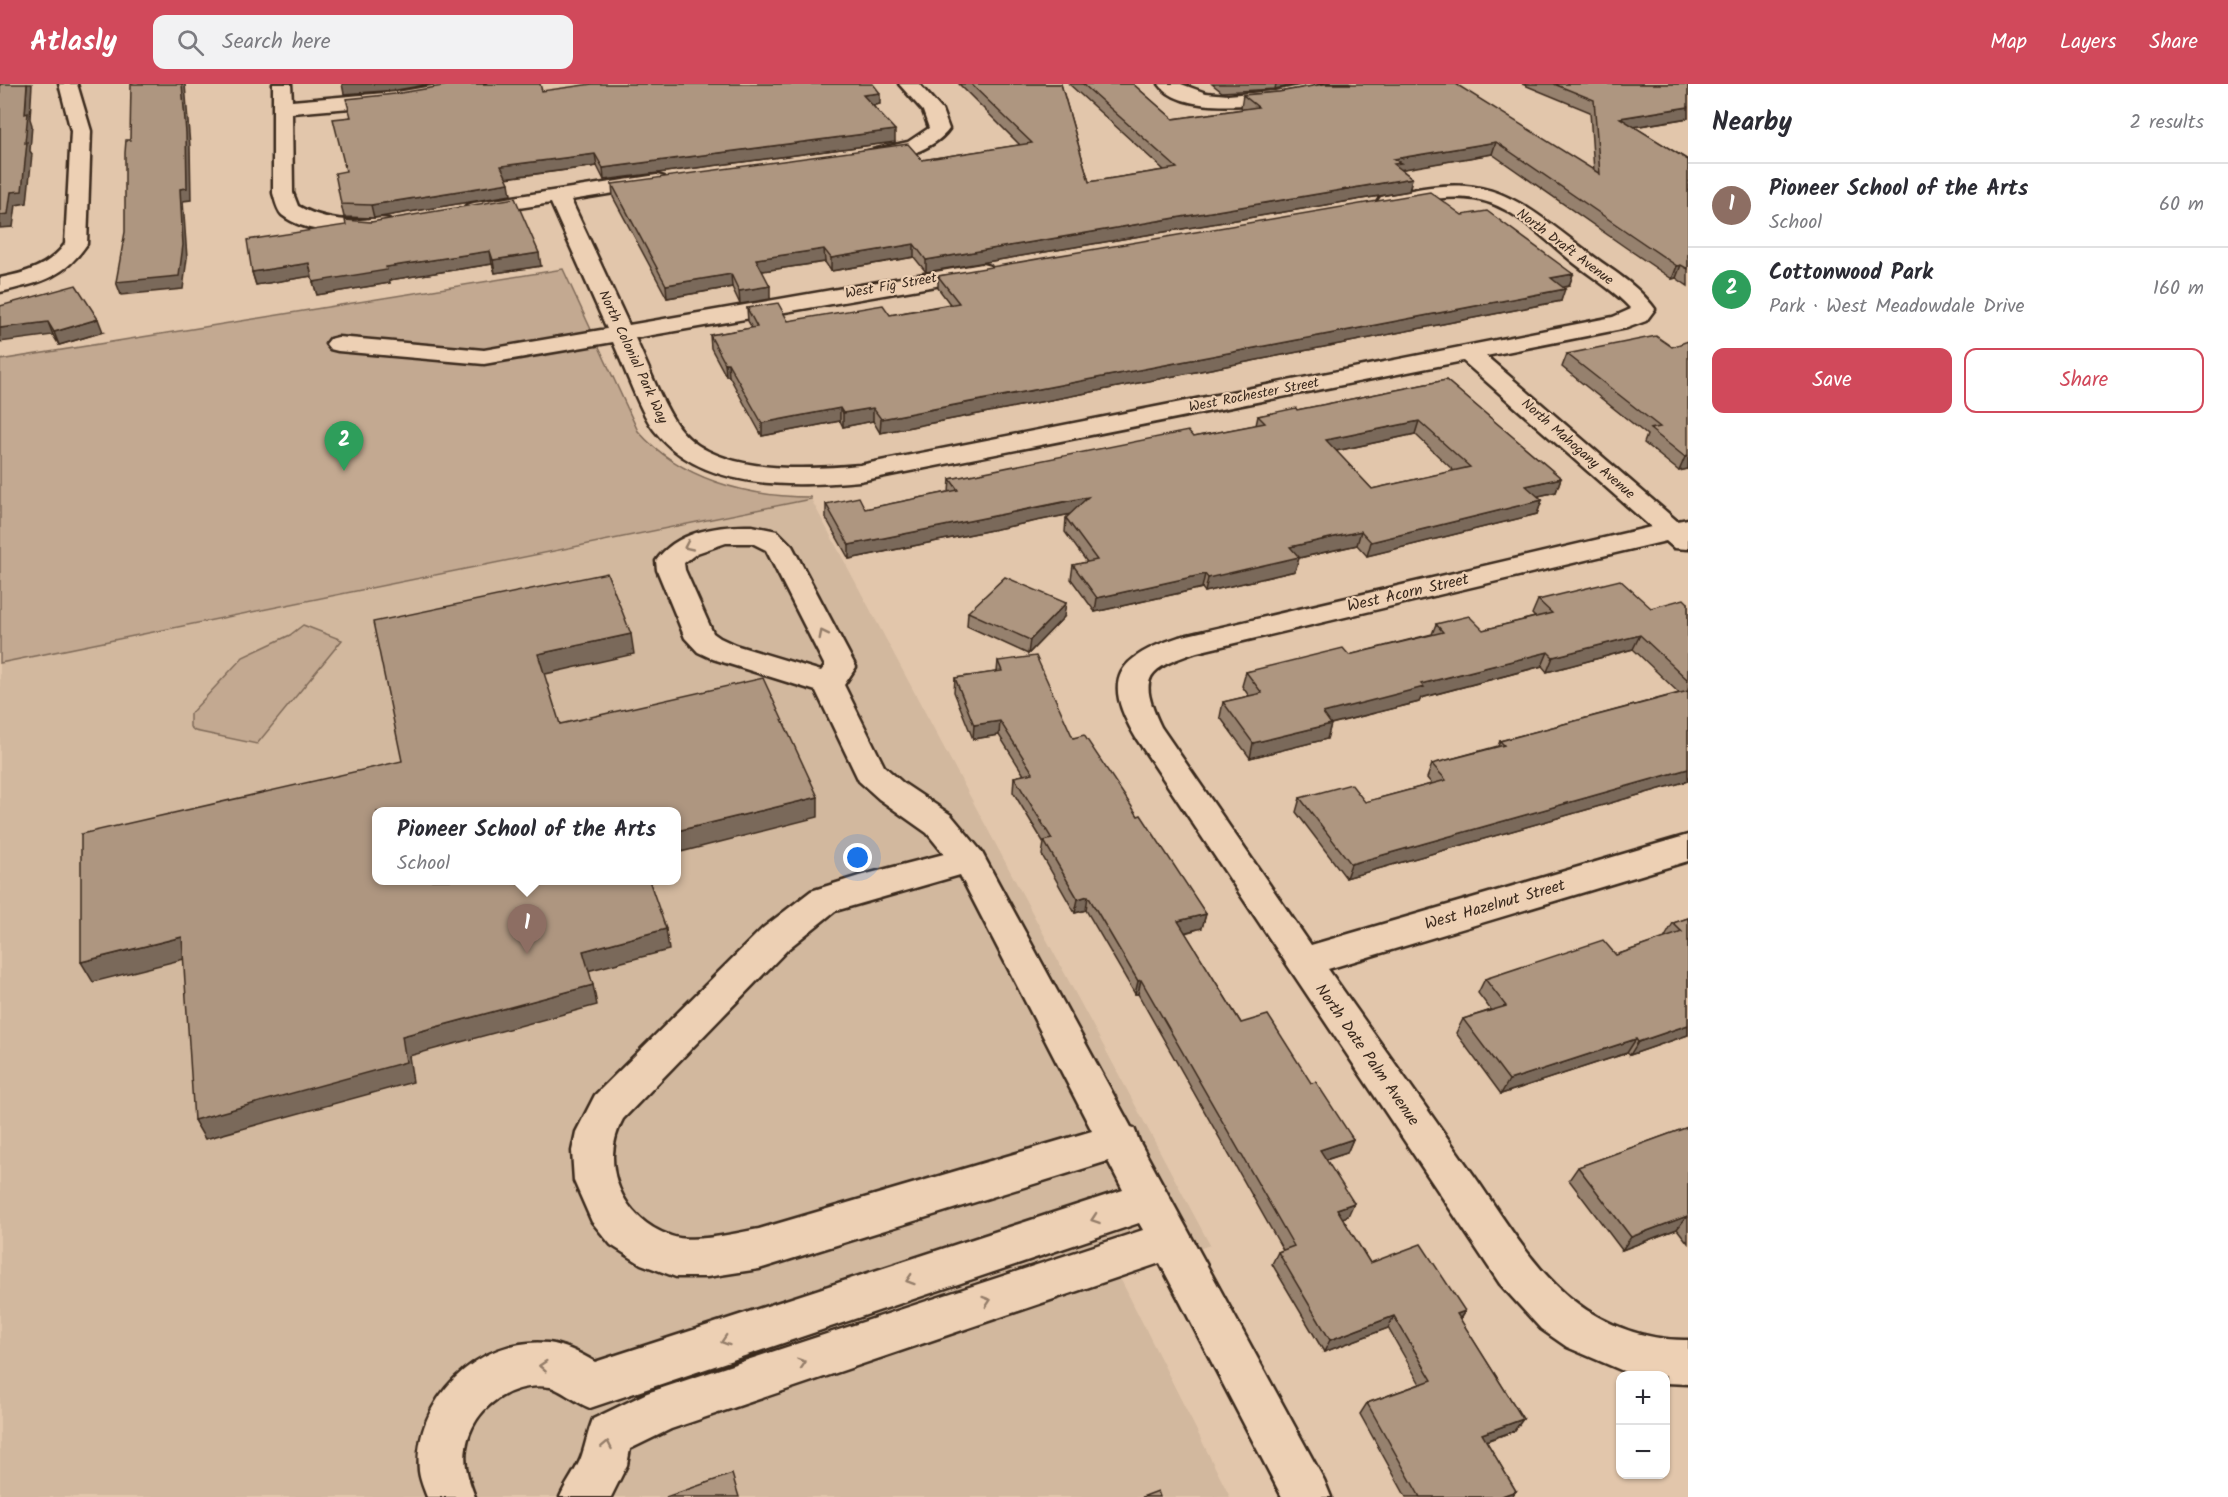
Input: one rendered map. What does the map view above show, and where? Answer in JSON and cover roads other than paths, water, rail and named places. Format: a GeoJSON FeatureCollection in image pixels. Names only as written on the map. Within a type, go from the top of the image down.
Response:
{"type":"FeatureCollection","features":[{"type":"Feature","properties":{"kind":"street"},"geometry":{"type":"LineString","coordinates":[[0,285],[52,270],[67,259],[76,244],[81,131],[68,84]]}},
{"type":"Feature","properties":{"kind":"street"},"geometry":{"type":"LineString","coordinates":[[282,84],[283,193],[289,210],[309,222],[338,226],[374,226],[397,222]]}},
{"type":"Feature","properties":{"kind":"street"},"geometry":{"type":"LineString","coordinates":[[281,108],[408,96],[476,84]]}},
{"type":"Feature","properties":{"kind":"street"},"geometry":{"type":"LineString","coordinates":[[847,159],[893,152],[919,145],[939,129],[938,121],[929,106],[908,84]]}},
{"type":"Feature","properties":{"kind":"street"},"geometry":{"type":"LineString","coordinates":[[1168,84],[1184,95],[1199,100],[1238,100],[1340,84]]}},
{"type":"Feature","properties":{"kind":"street"},"geometry":{"type":"LineString","coordinates":[[455,212],[674,179]]}},
{"type":"Feature","properties":{"kind":"street","name":"North Draft Avenue"},"geometry":{"type":"LineString","coordinates":[[1373,204],[1447,192],[1482,193],[1500,199],[1522,213],[1635,299],[1643,309]]}},
{"type":"Feature","properties":{"kind":"street","name":"North Colonial Park Way"},"geometry":{"type":"LineString","coordinates":[[558,195],[663,424],[682,445],[710,460],[745,471],[788,478],[860,472]]}},
{"type":"Feature","properties":{"kind":"street","name":"West Fig Street"},"geometry":{"type":"LineString","coordinates":[[338,344],[484,357],[1008,266]]}},
{"type":"Feature","properties":{"kind":"street","name":"West Rochester Street"},"geometry":{"type":"LineString","coordinates":[[860,472],[1619,323],[1638,316],[1643,309]]}},
{"type":"Feature","properties":{"kind":"street","name":"North Mahogany Avenue"},"geometry":{"type":"LineString","coordinates":[[1468,352],[1683,534]]}},
{"type":"Feature","properties":{"kind":"street"},"geometry":{"type":"LineString","coordinates":[[828,684],[841,668],[778,546],[765,536],[744,534],[693,543],[676,552],[670,561],[671,570],[700,638],[724,652],[828,684],[871,773],[891,791],[939,824],[969,860],[1120,1140],[1307,1497]]}},
{"type":"Feature","properties":{"kind":"street","name":"West Acorn Street"},"geometry":{"type":"LineString","coordinates":[[1136,672],[1157,654],[1190,644],[1683,534]]}},
{"type":"Feature","properties":{"kind":"street","name":"North Date Palm Avenue"},"geometry":{"type":"LineString","coordinates":[[1136,672],[1132,687],[1135,706],[1147,730],[1303,962],[1515,1269],[1558,1315],[1614,1348],[1682,1363]]}},
{"type":"Feature","properties":{"kind":"street","name":"West Hazelnut Street"},"geometry":{"type":"LineString","coordinates":[[1303,962],[1688,848]]}},
{"type":"Feature","properties":{"kind":"street"},"geometry":{"type":"LineString","coordinates":[[969,860],[859,889],[823,901],[776,938],[609,1107],[595,1136],[592,1166],[598,1193],[605,1209],[623,1230],[653,1250],[674,1257],[701,1257],[759,1249],[1120,1140]]}},
{"type":"Feature","properties":{"kind":"street"},"geometry":{"type":"LineString","coordinates":[[451,1497],[444,1484],[440,1459],[444,1433],[457,1408],[475,1387],[497,1372],[522,1365],[548,1365],[571,1371],[590,1386],[1151,1200]]}},
{"type":"Feature","properties":{"kind":"street"},"geometry":{"type":"LineString","coordinates":[[584,1497],[604,1465],[609,1435],[663,1409],[1171,1239]]}},
{"type":"Feature","properties":{"kind":"place","name":"Cottonwood Park"},"geometry":{"type":"Point","coordinates":[344,471]}},
{"type":"Feature","properties":{"kind":"place","name":"Pioneer School of the Arts"},"geometry":{"type":"Point","coordinates":[527,954]}}]}
